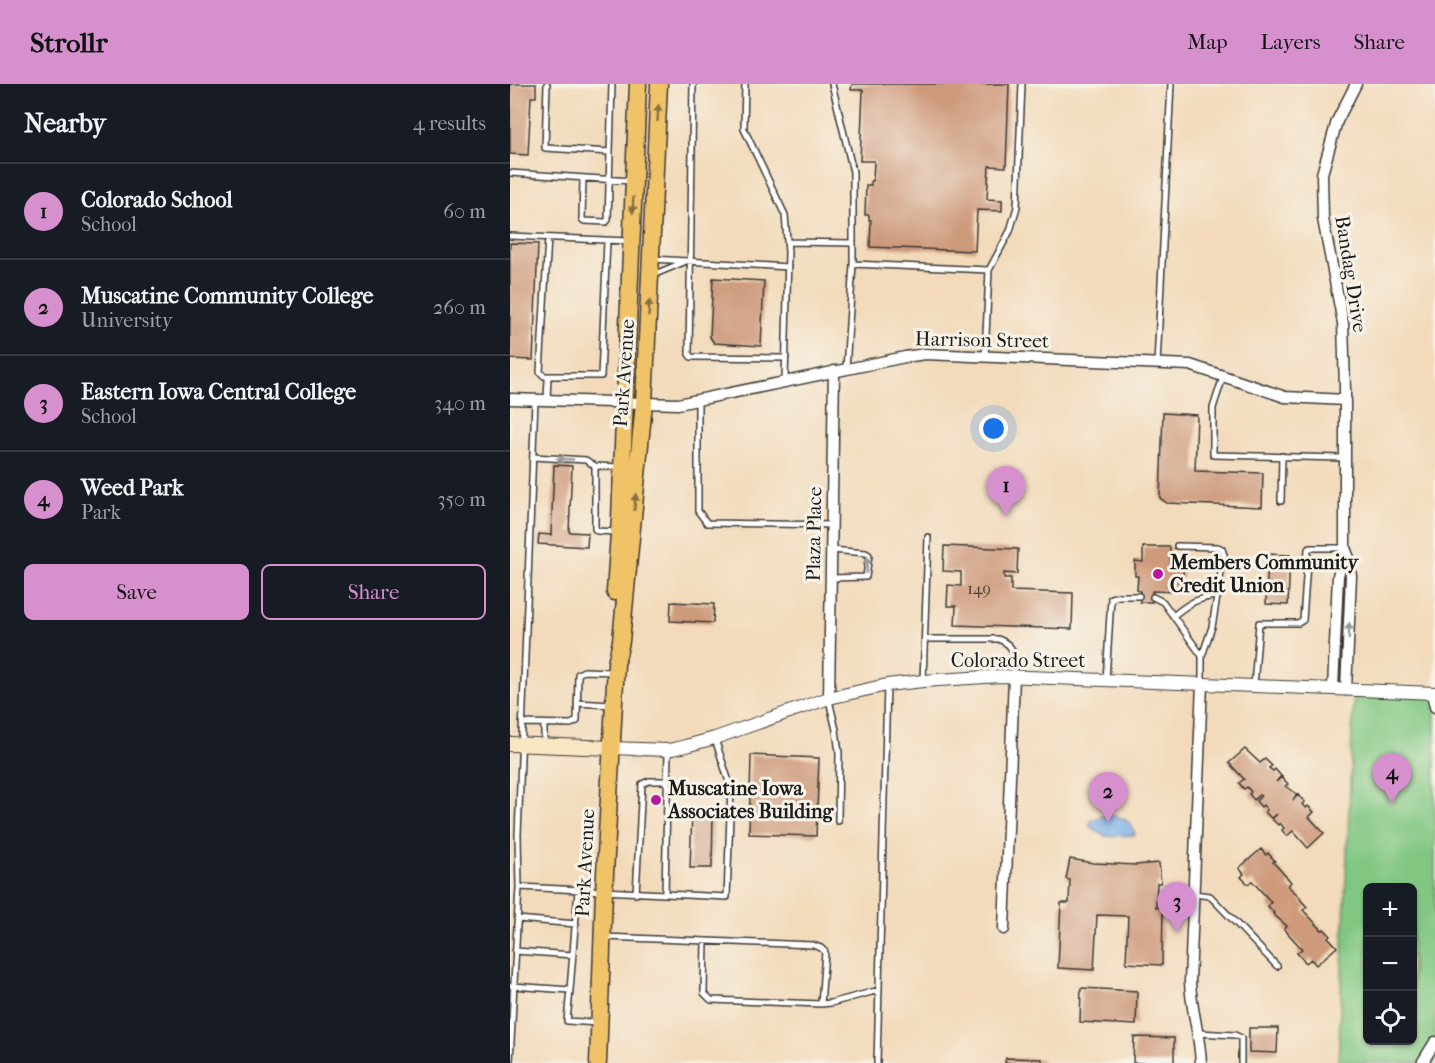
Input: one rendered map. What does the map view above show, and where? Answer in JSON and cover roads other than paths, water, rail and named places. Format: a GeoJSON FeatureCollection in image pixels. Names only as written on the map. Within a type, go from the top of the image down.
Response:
{"type":"FeatureCollection","features":[{"type":"Feature","properties":{"kind":"main road","name":"Park Avenue"},"geometry":{"type":"LineString","coordinates":[[626,533],[622,468],[638,84]]}},
{"type":"Feature","properties":{"kind":"main road","name":"Park Avenue"},"geometry":{"type":"LineString","coordinates":[[598,1063],[611,748],[616,668],[621,641],[626,533],[644,403],[659,84]]}},
{"type":"Feature","properties":{"kind":"main road"},"geometry":{"type":"LineString","coordinates":[[516,744],[611,748]]}},
{"type":"Feature","properties":{"kind":"street","name":"Bandag Drive"},"geometry":{"type":"LineString","coordinates":[[1333,689],[1338,576],[1345,548],[1346,400],[1343,322],[1323,219],[1322,174],[1337,121],[1356,84]]}},
{"type":"Feature","properties":{"kind":"street","name":"Harrison Street"},"geometry":{"type":"LineString","coordinates":[[510,399],[678,404],[926,354],[1190,365],[1285,398],[1346,400]]}},
{"type":"Feature","properties":{"kind":"street","name":"Plaza Place"},"geometry":{"type":"LineString","coordinates":[[829,698],[834,371]]}},
{"type":"Feature","properties":{"kind":"street","name":"Bandag Drive"},"geometry":{"type":"LineString","coordinates":[[1345,548],[1349,558],[1351,576],[1346,690]]}},
{"type":"Feature","properties":{"kind":"street","name":"Colorado Street"},"geometry":{"type":"LineString","coordinates":[[611,748],[668,750],[715,738],[829,698],[887,685],[923,681],[1014,677],[1434,693]]}},
{"type":"Feature","properties":{"kind":"street"},"geometry":{"type":"LineString","coordinates":[[1004,929],[1014,677]]}},
{"type":"Feature","properties":{"kind":"street"},"geometry":{"type":"LineString","coordinates":[[1201,1063],[1190,994],[1202,683]]}},
{"type":"Feature","properties":{"kind":"street"},"geometry":{"type":"LineString","coordinates":[[1434,693],[1435,707]]}},
{"type":"Feature","properties":{"kind":"street"},"geometry":{"type":"LineString","coordinates":[[1422,1063],[1435,1042]]}},
{"type":"Feature","properties":{"kind":"lane"},"geometry":{"type":"LineString","coordinates":[[547,84],[545,148],[610,152]]}},
{"type":"Feature","properties":{"kind":"lane"},"geometry":{"type":"LineString","coordinates":[[583,179],[582,219],[606,222],[608,220],[612,84]]}},
{"type":"Feature","properties":{"kind":"lane"},"geometry":{"type":"LineString","coordinates":[[693,84],[688,261],[690,356],[786,358]]}},
{"type":"Feature","properties":{"kind":"lane"},"geometry":{"type":"LineString","coordinates":[[745,84],[744,129],[785,215],[788,267],[785,382]]}},
{"type":"Feature","properties":{"kind":"lane"},"geometry":{"type":"LineString","coordinates":[[832,84],[853,172],[853,264],[846,369]]}},
{"type":"Feature","properties":{"kind":"lane"},"geometry":{"type":"LineString","coordinates":[[986,357],[989,270],[1010,231],[1017,207],[1022,84]]}},
{"type":"Feature","properties":{"kind":"lane"},"geometry":{"type":"LineString","coordinates":[[1156,364],[1172,84]]}},
{"type":"Feature","properties":{"kind":"lane"},"geometry":{"type":"LineString","coordinates":[[510,173],[634,181]]}},
{"type":"Feature","properties":{"kind":"lane"},"geometry":{"type":"LineString","coordinates":[[510,236],[632,242]]}},
{"type":"Feature","properties":{"kind":"lane"},"geometry":{"type":"LineString","coordinates":[[548,238],[540,372],[541,375],[548,376],[601,376],[607,241]]}},
{"type":"Feature","properties":{"kind":"lane"},"geometry":{"type":"LineString","coordinates":[[787,242],[853,243]]}},
{"type":"Feature","properties":{"kind":"lane"},"geometry":{"type":"LineString","coordinates":[[652,258],[788,267]]}},
{"type":"Feature","properties":{"kind":"lane"},"geometry":{"type":"LineString","coordinates":[[651,276],[688,261]]}},
{"type":"Feature","properties":{"kind":"lane"},"geometry":{"type":"LineString","coordinates":[[853,264],[989,270]]}},
{"type":"Feature","properties":{"kind":"lane"},"geometry":{"type":"LineString","coordinates":[[547,400],[548,376]]}},
{"type":"Feature","properties":{"kind":"lane"},"geometry":{"type":"LineString","coordinates":[[1223,377],[1213,408],[1213,455],[1346,458]]}},
{"type":"Feature","properties":{"kind":"lane"},"geometry":{"type":"LineString","coordinates":[[510,1061],[512,986],[519,887],[516,744],[522,723],[535,400]]}},
{"type":"Feature","properties":{"kind":"lane"},"geometry":{"type":"LineString","coordinates":[[698,400],[698,511],[707,524],[832,525]]}},
{"type":"Feature","properties":{"kind":"lane"},"geometry":{"type":"LineString","coordinates":[[1281,501],[1282,456]]}},
{"type":"Feature","properties":{"kind":"lane"},"geometry":{"type":"LineString","coordinates":[[533,457],[586,460],[595,466],[622,468]]}},
{"type":"Feature","properties":{"kind":"lane"},"geometry":{"type":"LineString","coordinates":[[595,466],[595,529],[626,533]]}},
{"type":"Feature","properties":{"kind":"lane"},"geometry":{"type":"LineString","coordinates":[[923,681],[928,537]]}},
{"type":"Feature","properties":{"kind":"lane"},"geometry":{"type":"LineString","coordinates":[[1177,546],[1218,546],[1222,549],[1223,569],[1218,596],[1212,627],[1202,656],[1202,683]]}},
{"type":"Feature","properties":{"kind":"lane"},"geometry":{"type":"LineString","coordinates":[[1254,686],[1259,623],[1298,623],[1303,620],[1308,549],[1345,548]]}},
{"type":"Feature","properties":{"kind":"lane"},"geometry":{"type":"LineString","coordinates":[[831,579],[866,577],[869,555],[832,550]]}},
{"type":"Feature","properties":{"kind":"lane"},"geometry":{"type":"LineString","coordinates":[[1106,680],[1111,598],[1139,596]]}},
{"type":"Feature","properties":{"kind":"lane"},"geometry":{"type":"LineString","coordinates":[[1173,616],[1191,602],[1218,596]]}},
{"type":"Feature","properties":{"kind":"lane"},"geometry":{"type":"LineString","coordinates":[[1153,597],[1163,602],[1202,656]]}},
{"type":"Feature","properties":{"kind":"lane"},"geometry":{"type":"LineString","coordinates":[[925,639],[998,639],[1006,642],[1014,653],[1014,677]]}},
{"type":"Feature","properties":{"kind":"lane"},"geometry":{"type":"LineString","coordinates":[[522,723],[571,724],[576,721],[578,674],[584,671],[616,668]]}},
{"type":"Feature","properties":{"kind":"lane"},"geometry":{"type":"LineString","coordinates":[[877,1063],[887,685]]}},
{"type":"Feature","properties":{"kind":"lane"},"geometry":{"type":"LineString","coordinates":[[829,698],[838,746],[838,821]]}},
{"type":"Feature","properties":{"kind":"lane"},"geometry":{"type":"LineString","coordinates":[[577,703],[614,705]]}},
{"type":"Feature","properties":{"kind":"lane"},"geometry":{"type":"LineString","coordinates":[[544,724],[544,745]]}},
{"type":"Feature","properties":{"kind":"lane"},"geometry":{"type":"LineString","coordinates":[[519,887],[604,893],[727,897],[730,788],[715,738]]}},
{"type":"Feature","properties":{"kind":"lane"},"geometry":{"type":"LineString","coordinates":[[665,894],[668,750]]}},
{"type":"Feature","properties":{"kind":"lane"},"geometry":{"type":"LineString","coordinates":[[636,894],[642,784],[649,781],[730,788]]}},
{"type":"Feature","properties":{"kind":"lane"},"geometry":{"type":"LineString","coordinates":[[578,890],[567,1021],[599,1023]]}},
{"type":"Feature","properties":{"kind":"lane"},"geometry":{"type":"LineString","coordinates":[[1194,894],[1210,896],[1277,966]]}},
{"type":"Feature","properties":{"kind":"lane"},"geometry":{"type":"LineString","coordinates":[[517,919],[576,924]]}},
{"type":"Feature","properties":{"kind":"lane"},"geometry":{"type":"LineString","coordinates":[[602,937],[813,945],[825,952],[821,1004]]}},
{"type":"Feature","properties":{"kind":"lane"},"geometry":{"type":"LineString","coordinates":[[705,941],[704,993],[711,1000],[821,1004],[879,990]]}},
{"type":"Feature","properties":{"kind":"lane"},"geometry":{"type":"LineString","coordinates":[[515,951],[573,955]]}},
{"type":"Feature","properties":{"kind":"lane"},"geometry":{"type":"LineString","coordinates":[[512,986],[570,990]]}},
{"type":"Feature","properties":{"kind":"lane"},"geometry":{"type":"LineString","coordinates":[[1198,1033],[1235,1035],[1241,1038],[1241,1063]]}},
{"type":"Feature","properties":{"kind":"water"},"geometry":{"type":"Polygon","coordinates":[[[1106,815],[1116,816],[1128,822],[1135,835],[1105,836],[1089,826],[1092,820],[1106,815]]]}},
{"type":"Feature","properties":{"kind":"place","name":"Colorado School"},"geometry":{"type":"Point","coordinates":[1006,516]}},
{"type":"Feature","properties":{"kind":"place","name":"Members Community Credit Union"},"geometry":{"type":"Point","coordinates":[1158,574]}},
{"type":"Feature","properties":{"kind":"place","name":"Muscatine Iowa Associates Building"},"geometry":{"type":"Point","coordinates":[656,800]}},
{"type":"Feature","properties":{"kind":"place","name":"Weed Park"},"geometry":{"type":"Point","coordinates":[1392,803]}},
{"type":"Feature","properties":{"kind":"place","name":"Muscatine Community College"},"geometry":{"type":"Point","coordinates":[1108,822]}},
{"type":"Feature","properties":{"kind":"place","name":"Eastern Iowa Central College"},"geometry":{"type":"Point","coordinates":[1177,932]}}]}
